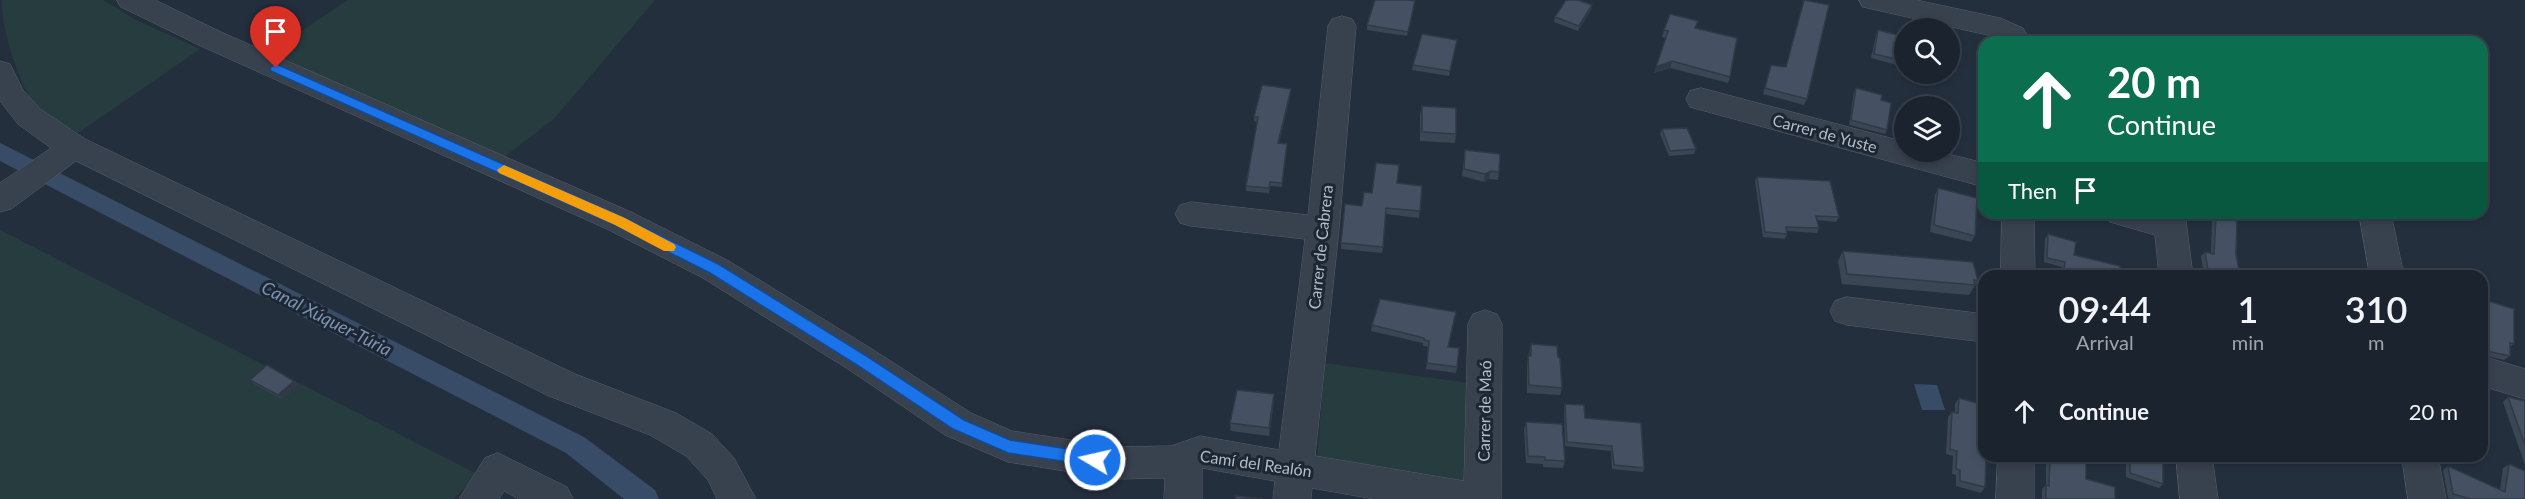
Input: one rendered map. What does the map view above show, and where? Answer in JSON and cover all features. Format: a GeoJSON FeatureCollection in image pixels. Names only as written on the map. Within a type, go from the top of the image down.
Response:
{"type":"FeatureCollection","features":[{"type":"Feature","properties":{"kind":"street","name":"Camí del Realón"},"geometry":{"type":"LineString","coordinates":[[131,0],[220,43],[620,221],[715,269],[958,424],[1008,446],[1116,463],[1171,462],[1200,452],[1293,483],[1468,499]]}},
{"type":"Feature","properties":{"kind":"street"},"geometry":{"type":"LineString","coordinates":[[1873,0],[2000,28],[2013,36]]}},
{"type":"Feature","properties":{"kind":"street","name":"Carrer de Cabrera"},"geometry":{"type":"LineString","coordinates":[[1293,483],[1323,229],[1342,26]]}},
{"type":"Feature","properties":{"kind":"street"},"geometry":{"type":"LineString","coordinates":[[0,71],[20,108],[40,127],[74,147],[562,385],[663,424],[699,445],[721,469],[737,499]]}},
{"type":"Feature","properties":{"kind":"street","name":"Carrer de Yuste"},"geometry":{"type":"LineString","coordinates":[[1701,99],[1978,173]]}},
{"type":"Feature","properties":{"kind":"street"},"geometry":{"type":"LineString","coordinates":[[0,200],[74,147]]}},
{"type":"Feature","properties":{"kind":"street"},"geometry":{"type":"LineString","coordinates":[[1191,214],[1323,229]]}},
{"type":"Feature","properties":{"kind":"street"},"geometry":{"type":"LineString","coordinates":[[2018,219],[2018,270]]}},
{"type":"Feature","properties":{"kind":"street"},"geometry":{"type":"LineString","coordinates":[[2376,219],[2386,270]]}},
{"type":"Feature","properties":{"kind":"street"},"geometry":{"type":"LineString","coordinates":[[2170,220],[2175,270]]}},
{"type":"Feature","properties":{"kind":"street"},"geometry":{"type":"LineString","coordinates":[[1847,311],[1978,327]]}},
{"type":"Feature","properties":{"kind":"street","name":"Carrer de Maó"},"geometry":{"type":"LineString","coordinates":[[1482,499],[1485,324]]}},
{"type":"Feature","properties":{"kind":"street"},"geometry":{"type":"LineString","coordinates":[[2488,373],[2525,384]]}},
{"type":"Feature","properties":{"kind":"street"},"geometry":{"type":"LineString","coordinates":[[1183,499],[1185,457]]}},
{"type":"Feature","properties":{"kind":"street"},"geometry":{"type":"LineString","coordinates":[[2015,499],[2016,462]]}},
{"type":"Feature","properties":{"kind":"street"},"geometry":{"type":"LineString","coordinates":[[2195,462],[2199,499]]}},
{"type":"Feature","properties":{"kind":"street"},"geometry":{"type":"LineString","coordinates":[[2421,462],[2427,499]]}},
{"type":"Feature","properties":{"kind":"street"},"geometry":{"type":"LineString","coordinates":[[478,499],[498,469],[554,499]]}},
{"type":"Feature","properties":{"kind":"green space"},"geometry":{"type":"Polygon","coordinates":[[[2,0],[103,0],[136,20],[200,49],[78,133],[45,116],[29,95],[14,62],[2,12],[2,0]]]}},
{"type":"Feature","properties":{"kind":"green space"},"geometry":{"type":"Polygon","coordinates":[[[348,0],[655,0],[554,119],[500,160],[396,114],[270,52],[348,0]]]}},
{"type":"Feature","properties":{"kind":"green space"},"geometry":{"type":"Polygon","coordinates":[[[0,230],[479,475],[453,499],[0,499],[0,230]]]}},
{"type":"Feature","properties":{"kind":"green space"},"geometry":{"type":"Polygon","coordinates":[[[1325,363],[1468,383],[1468,484],[1317,460],[1325,363]]]}},
{"type":"Feature","properties":{"kind":"water"},"geometry":{"type":"Polygon","coordinates":[[[1914,384],[1937,385],[1945,410],[1922,410],[1914,384]]]}},
{"type":"Feature","properties":{"kind":"building"},"geometry":{"type":"Polygon","coordinates":[[[1375,0],[1415,1],[1408,32],[1367,25],[1375,0]]]}},
{"type":"Feature","properties":{"kind":"building"},"geometry":{"type":"Polygon","coordinates":[[[1566,0],[1578,0],[1592,5],[1579,26],[1555,17],[1566,0]]]}},
{"type":"Feature","properties":{"kind":"building"},"geometry":{"type":"Polygon","coordinates":[[[1804,0],[1829,5],[1807,99],[1765,88],[1771,65],[1786,67],[1804,0]]]}},
{"type":"Feature","properties":{"kind":"building"},"geometry":{"type":"Polygon","coordinates":[[[1670,14],[1698,21],[1695,28],[1737,38],[1730,77],[1672,61],[1656,67],[1668,31],[1664,30],[1670,14]]]}},
{"type":"Feature","properties":{"kind":"building"},"geometry":{"type":"Polygon","coordinates":[[[1878,30],[1894,34],[1894,59],[1874,54],[1878,30]]]}},
{"type":"Feature","properties":{"kind":"building"},"geometry":{"type":"Polygon","coordinates":[[[1422,34],[1457,40],[1450,71],[1413,65],[1422,34]]]}},
{"type":"Feature","properties":{"kind":"building"},"geometry":{"type":"Polygon","coordinates":[[[1262,85],[1291,89],[1278,143],[1287,144],[1282,183],[1270,182],[1269,188],[1246,186],[1258,117],[1254,117],[1262,85]]]}},
{"type":"Feature","properties":{"kind":"building"},"geometry":{"type":"Polygon","coordinates":[[[1856,88],[1882,95],[1881,100],[1891,103],[1887,130],[1851,120],[1856,88]]]}},
{"type":"Feature","properties":{"kind":"building"},"geometry":{"type":"Polygon","coordinates":[[[1422,106],[1456,108],[1456,134],[1422,132],[1422,106]]]}},
{"type":"Feature","properties":{"kind":"building"},"geometry":{"type":"Polygon","coordinates":[[[1687,128],[1696,149],[1670,151],[1662,129],[1687,128]]]}},
{"type":"Feature","properties":{"kind":"building"},"geometry":{"type":"Polygon","coordinates":[[[1465,150],[1500,154],[1499,172],[1491,171],[1485,174],[1464,169],[1465,150]]]}},
{"type":"Feature","properties":{"kind":"building"},"geometry":{"type":"Polygon","coordinates":[[[1376,163],[1399,165],[1397,183],[1422,186],[1420,211],[1386,208],[1383,247],[1341,243],[1345,204],[1362,206],[1364,192],[1372,193],[1376,163]]]}},
{"type":"Feature","properties":{"kind":"building"},"geometry":{"type":"Polygon","coordinates":[[[1757,177],[1830,181],[1839,217],[1816,216],[1819,228],[1786,227],[1787,234],[1765,232],[1757,177]]]}},
{"type":"Feature","properties":{"kind":"building"},"geometry":{"type":"Polygon","coordinates":[[[1938,188],[1977,198],[1975,236],[1934,225],[1938,188]]]}},
{"type":"Feature","properties":{"kind":"building"},"geometry":{"type":"Polygon","coordinates":[[[2216,219],[2237,221],[2236,254],[2239,270],[2208,270],[2205,252],[2214,254],[2216,219]]]}},
{"type":"Feature","properties":{"kind":"building"},"geometry":{"type":"Polygon","coordinates":[[[2048,234],[2076,242],[2074,255],[2120,266],[2120,270],[2064,270],[2065,262],[2047,258],[2048,234]]]}},
{"type":"Feature","properties":{"kind":"building"},"geometry":{"type":"Polygon","coordinates":[[[1843,251],[1973,262],[1978,281],[1974,280],[1975,285],[1847,274],[1843,251]]]}},
{"type":"Feature","properties":{"kind":"building"},"geometry":{"type":"Polygon","coordinates":[[[1380,299],[1456,312],[1448,347],[1459,348],[1457,367],[1427,363],[1429,341],[1424,338],[1372,325],[1380,299]]]}},
{"type":"Feature","properties":{"kind":"building"},"geometry":{"type":"Polygon","coordinates":[[[2488,301],[2514,309],[2514,344],[2510,343],[2510,356],[2488,351],[2488,301]]]}},
{"type":"Feature","properties":{"kind":"building"},"geometry":{"type":"Polygon","coordinates":[[[1531,344],[1557,346],[1562,388],[1529,385],[1528,355],[1531,356],[1531,344]]]}},
{"type":"Feature","properties":{"kind":"building"},"geometry":{"type":"Polygon","coordinates":[[[267,365],[294,381],[278,395],[250,380],[267,365]]]}},
{"type":"Feature","properties":{"kind":"building"},"geometry":{"type":"Polygon","coordinates":[[[1237,390],[1274,394],[1269,428],[1230,423],[1237,390]]]}},
{"type":"Feature","properties":{"kind":"building"},"geometry":{"type":"Polygon","coordinates":[[[2508,397],[2525,401],[2525,445],[2508,397]]]}},
{"type":"Feature","properties":{"kind":"building"},"geometry":{"type":"Polygon","coordinates":[[[1959,398],[1978,403],[1978,462],[1986,462],[1985,487],[1960,481],[1960,470],[1956,469],[1957,451],[1950,449],[1952,412],[1958,413],[1959,398]]]}},
{"type":"Feature","properties":{"kind":"building"},"geometry":{"type":"Polygon","coordinates":[[[1565,404],[1584,405],[1585,418],[1641,423],[1644,468],[1614,465],[1612,446],[1567,442],[1565,404]]]}},
{"type":"Feature","properties":{"kind":"building"},"geometry":{"type":"Polygon","coordinates":[[[1526,422],[1562,424],[1565,461],[1528,456],[1526,422]]]}},
{"type":"Feature","properties":{"kind":"building"},"geometry":{"type":"Polygon","coordinates":[[[2050,462],[2086,462],[2086,479],[2115,487],[2115,499],[2046,499],[2046,485],[2049,486],[2050,462]]]}},
{"type":"Feature","properties":{"kind":"building"},"geometry":{"type":"Polygon","coordinates":[[[2130,462],[2163,462],[2163,484],[2130,473],[2130,462]]]}},
{"type":"Feature","properties":{"kind":"building"},"geometry":{"type":"Polygon","coordinates":[[[2509,464],[2525,471],[2525,499],[2471,499],[2453,494],[2448,466],[2505,492],[2509,464]]]}},
{"type":"Feature","properties":{"kind":"building"},"geometry":{"type":"Polygon","coordinates":[[[1236,496],[1264,499],[1236,499],[1236,496]]]}},
{"type":"Feature","properties":{"kind":"waterway","name":"Canal Xúquer-Túria"},"geometry":{"type":"LineString","coordinates":[[0,151],[575,445],[645,499]]}},
{"type":"Feature","properties":{"kind":"slow traffic"},"geometry":{"type":"LineString","coordinates":[[504,170],[620,221],[669,247]]}},
{"type":"Feature","properties":{"kind":"route"},"geometry":{"type":"LineString","coordinates":[[276,68],[620,221],[715,269],[958,424],[1008,446],[1095,460]]}}]}
